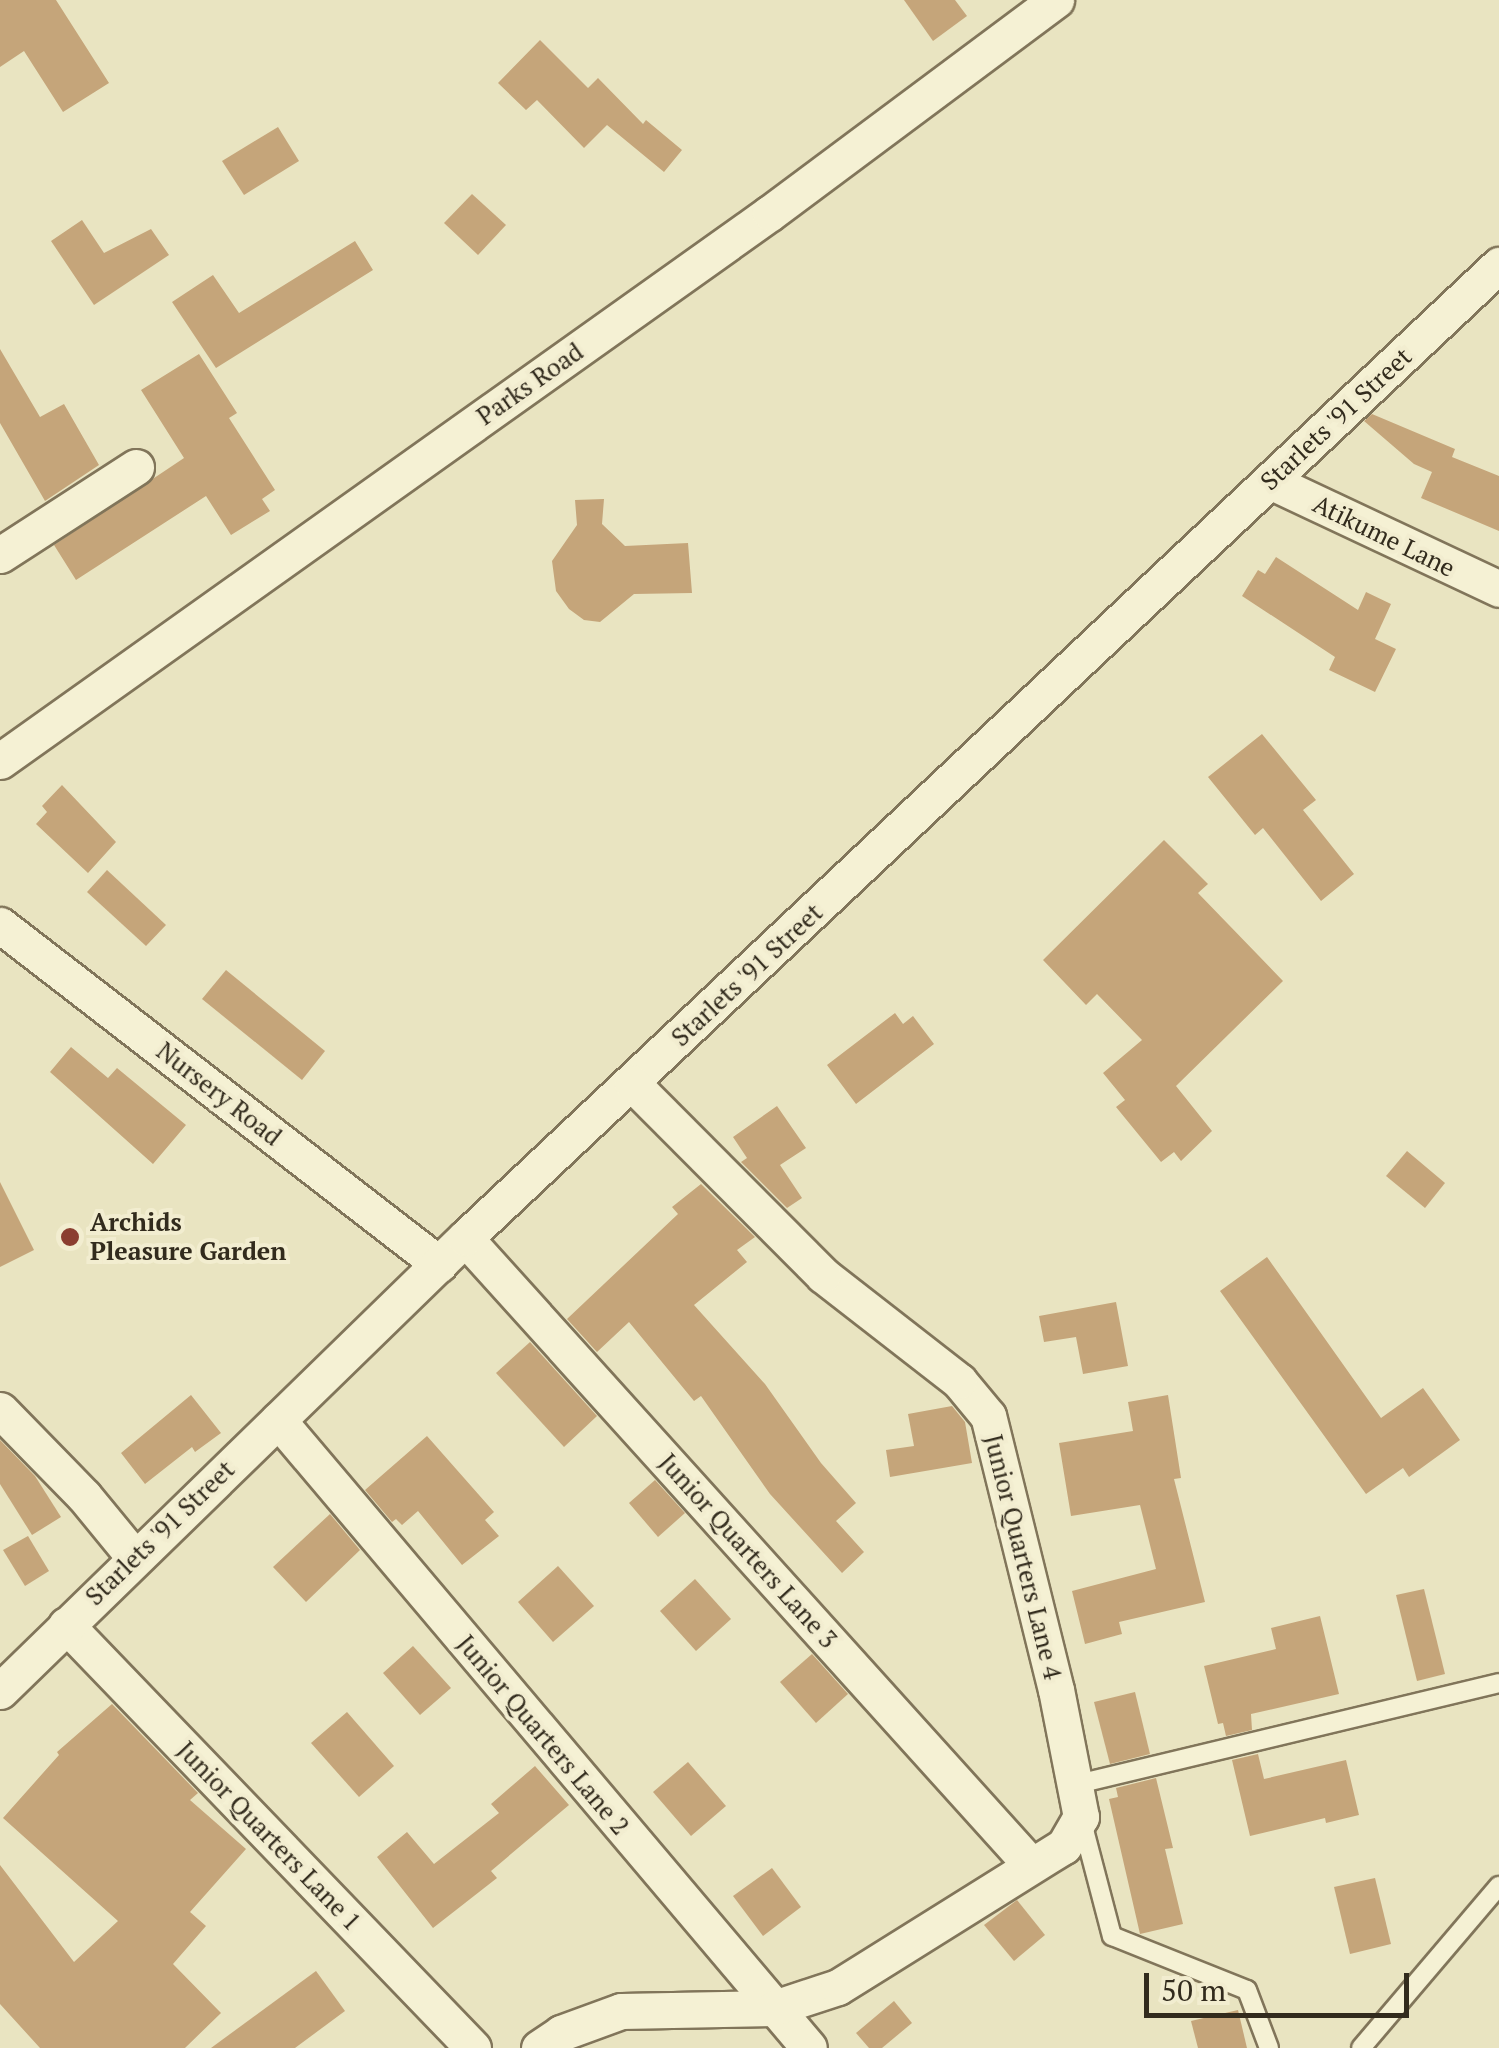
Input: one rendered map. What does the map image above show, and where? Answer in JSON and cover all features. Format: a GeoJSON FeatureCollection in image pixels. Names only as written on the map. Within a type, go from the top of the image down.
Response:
{"type":"FeatureCollection","features":[{"type":"Feature","properties":{"kind":"street","name":"Parks Road"},"geometry":{"type":"LineString","coordinates":[[0,761],[770,213],[1056,0]]}},
{"type":"Feature","properties":{"kind":"street","name":"Starlets '91 Street"},"geometry":{"type":"LineString","coordinates":[[0,1690],[465,1238],[1499,264]]}},
{"type":"Feature","properties":{"kind":"street"},"geometry":{"type":"LineString","coordinates":[[0,555],[136,467]]}},
{"type":"Feature","properties":{"kind":"street","name":"Atikume Lane"},"geometry":{"type":"LineString","coordinates":[[1270,481],[1499,589]]}},
{"type":"Feature","properties":{"kind":"street","name":"Nursery Road"},"geometry":{"type":"LineString","coordinates":[[0,924],[439,1264]]}},
{"type":"Feature","properties":{"kind":"street","name":"Junior Quarters Lane 4"},"geometry":{"type":"LineString","coordinates":[[632,1083],[824,1274],[959,1381],[988,1416],[1039,1618],[1077,1801]]}},
{"type":"Feature","properties":{"kind":"street","name":"Junior Quarters Lane 3"},"geometry":{"type":"LineString","coordinates":[[465,1238],[1030,1865]]}},
{"type":"Feature","properties":{"kind":"street"},"geometry":{"type":"LineString","coordinates":[[0,1410],[84,1496],[135,1558]]}},
{"type":"Feature","properties":{"kind":"street","name":"Junior Quarters Lane 2"},"geometry":{"type":"LineString","coordinates":[[278,1420],[810,2048]]}},
{"type":"Feature","properties":{"kind":"street","name":"Junior Quarters Lane 1"},"geometry":{"type":"LineString","coordinates":[[66,1624],[473,2048]]}},
{"type":"Feature","properties":{"kind":"street"},"geometry":{"type":"LineString","coordinates":[[539,2048],[561,2033],[621,2011],[774,2008],[838,1986],[1064,1846],[1077,1801]]}},
{"type":"Feature","properties":{"kind":"lane"},"geometry":{"type":"LineString","coordinates":[[1270,2048],[1247,1990],[1112,1936],[1077,1801],[1499,1682]]}},
{"type":"Feature","properties":{"kind":"lane"},"geometry":{"type":"LineString","coordinates":[[1362,2048],[1499,1886]]}},
{"type":"Feature","properties":{"kind":"building"},"geometry":{"type":"Polygon","coordinates":[[[0,0],[56,0],[109,83],[63,112],[24,51],[0,67],[0,0]]]}},
{"type":"Feature","properties":{"kind":"building"},"geometry":{"type":"Polygon","coordinates":[[[904,0],[955,0],[967,16],[933,41],[904,0]]]}},
{"type":"Feature","properties":{"kind":"building"},"geometry":{"type":"Polygon","coordinates":[[[540,40],[588,88],[598,78],[643,124],[646,120],[682,150],[664,172],[607,125],[584,148],[537,100],[526,110],[498,83],[540,40]]]}},
{"type":"Feature","properties":{"kind":"building"},"geometry":{"type":"Polygon","coordinates":[[[278,127],[299,161],[244,195],[222,161],[278,127]]]}},
{"type":"Feature","properties":{"kind":"building"},"geometry":{"type":"Polygon","coordinates":[[[472,194],[506,225],[478,255],[444,223],[472,194]]]}},
{"type":"Feature","properties":{"kind":"building"},"geometry":{"type":"Polygon","coordinates":[[[82,220],[104,253],[151,229],[169,255],[94,305],[51,241],[82,220]]]}},
{"type":"Feature","properties":{"kind":"building"},"geometry":{"type":"Polygon","coordinates":[[[355,241],[373,270],[216,368],[172,302],[213,275],[239,313],[355,241]]]}},
{"type":"Feature","properties":{"kind":"building"},"geometry":{"type":"Polygon","coordinates":[[[0,349],[40,417],[64,404],[99,465],[45,501],[0,423],[0,349]]]}},
{"type":"Feature","properties":{"kind":"building"},"geometry":{"type":"Polygon","coordinates":[[[199,354],[237,413],[229,418],[275,490],[262,499],[270,511],[231,535],[206,496],[76,580],[54,545],[184,458],[141,390],[199,354]]]}},
{"type":"Feature","properties":{"kind":"building"},"geometry":{"type":"Polygon","coordinates":[[[1372,414],[1455,449],[1452,457],[1499,476],[1499,531],[1421,498],[1432,472],[1414,464],[1364,421],[1372,414]]]}},
{"type":"Feature","properties":{"kind":"building"},"geometry":{"type":"Polygon","coordinates":[[[604,499],[602,524],[625,546],[688,543],[692,593],[634,594],[600,622],[584,620],[569,609],[556,591],[552,561],[577,525],[575,500],[604,499]]]}},
{"type":"Feature","properties":{"kind":"building"},"geometry":{"type":"Polygon","coordinates":[[[1276,557],[1358,610],[1366,592],[1391,604],[1375,639],[1396,649],[1375,692],[1329,670],[1335,657],[1242,596],[1258,570],[1265,574],[1276,557]]]}},
{"type":"Feature","properties":{"kind":"building"},"geometry":{"type":"Polygon","coordinates":[[[1262,734],[1316,800],[1303,810],[1354,874],[1321,901],[1263,828],[1255,835],[1208,777],[1262,734]]]}},
{"type":"Feature","properties":{"kind":"building"},"geometry":{"type":"Polygon","coordinates":[[[62,785],[116,842],[88,873],[36,824],[47,812],[42,806],[62,785]]]}},
{"type":"Feature","properties":{"kind":"building"},"geometry":{"type":"Polygon","coordinates":[[[1164,840],[1208,884],[1198,893],[1283,981],[1176,1086],[1212,1131],[1181,1161],[1174,1152],[1161,1162],[1116,1107],[1125,1100],[1103,1073],[1142,1040],[1097,994],[1086,1005],[1043,960],[1164,840]]]}},
{"type":"Feature","properties":{"kind":"building"},"geometry":{"type":"Polygon","coordinates":[[[107,870],[166,925],[146,946],[87,892],[107,870]]]}},
{"type":"Feature","properties":{"kind":"building"},"geometry":{"type":"Polygon","coordinates":[[[226,970],[325,1051],[302,1080],[202,999],[226,970]]]}},
{"type":"Feature","properties":{"kind":"building"},"geometry":{"type":"Polygon","coordinates":[[[895,1013],[903,1024],[913,1016],[934,1044],[856,1104],[827,1065],[895,1013]]]}},
{"type":"Feature","properties":{"kind":"building"},"geometry":{"type":"Polygon","coordinates":[[[71,1047],[108,1078],[117,1068],[186,1125],[153,1164],[50,1072],[71,1047]]]}},
{"type":"Feature","properties":{"kind":"building"},"geometry":{"type":"Polygon","coordinates":[[[777,1106],[806,1148],[780,1165],[802,1198],[787,1208],[741,1162],[747,1158],[733,1137],[777,1106]]]}},
{"type":"Feature","properties":{"kind":"building"},"geometry":{"type":"Polygon","coordinates":[[[1407,1151],[1445,1183],[1425,1208],[1386,1176],[1407,1151]]]}},
{"type":"Feature","properties":{"kind":"building"},"geometry":{"type":"Polygon","coordinates":[[[0,1182],[34,1250],[0,1267],[0,1182]]]}},
{"type":"Feature","properties":{"kind":"building"},"geometry":{"type":"Polygon","coordinates":[[[701,1184],[755,1237],[737,1250],[747,1262],[694,1305],[765,1384],[821,1463],[856,1503],[836,1521],[864,1552],[842,1573],[770,1494],[701,1396],[694,1401],[629,1322],[597,1352],[567,1319],[678,1214],[672,1207],[701,1184]]]}},
{"type":"Feature","properties":{"kind":"building"},"geometry":{"type":"Polygon","coordinates":[[[1267,1257],[1381,1418],[1423,1388],[1460,1440],[1409,1477],[1403,1468],[1366,1494],[1220,1291],[1267,1257]]]}},
{"type":"Feature","properties":{"kind":"building"},"geometry":{"type":"Polygon","coordinates":[[[1116,1302],[1128,1366],[1083,1374],[1076,1337],[1044,1342],[1039,1316],[1116,1302]]]}},
{"type":"Feature","properties":{"kind":"building"},"geometry":{"type":"Polygon","coordinates":[[[530,1342],[597,1416],[564,1447],[496,1373],[530,1342]]]}},
{"type":"Feature","properties":{"kind":"building"},"geometry":{"type":"Polygon","coordinates":[[[191,1395],[221,1433],[195,1452],[192,1447],[145,1484],[121,1453],[191,1395]]]}},
{"type":"Feature","properties":{"kind":"building"},"geometry":{"type":"Polygon","coordinates":[[[1168,1395],[1181,1478],[1174,1479],[1205,1602],[1119,1622],[1122,1634],[1085,1644],[1072,1591],[1156,1569],[1140,1505],[1071,1516],[1059,1443],[1133,1431],[1128,1402],[1168,1395]]]}},
{"type":"Feature","properties":{"kind":"building"},"geometry":{"type":"Polygon","coordinates":[[[952,1406],[965,1422],[972,1463],[890,1477],[886,1450],[914,1446],[908,1414],[952,1406]]]}},
{"type":"Feature","properties":{"kind":"building"},"geometry":{"type":"Polygon","coordinates":[[[427,1436],[494,1512],[485,1520],[499,1536],[462,1565],[418,1511],[402,1525],[396,1519],[392,1522],[365,1490],[427,1436]]]}},
{"type":"Feature","properties":{"kind":"building"},"geometry":{"type":"Polygon","coordinates":[[[0,1440],[35,1476],[61,1517],[32,1535],[0,1484],[0,1440]]]}},
{"type":"Feature","properties":{"kind":"building"},"geometry":{"type":"Polygon","coordinates":[[[655,1480],[685,1513],[658,1537],[629,1503],[655,1480]]]}},
{"type":"Feature","properties":{"kind":"building"},"geometry":{"type":"Polygon","coordinates":[[[330,1514],[360,1550],[306,1602],[273,1567],[330,1514]]]}},
{"type":"Feature","properties":{"kind":"building"},"geometry":{"type":"Polygon","coordinates":[[[28,1536],[49,1571],[25,1586],[3,1550],[28,1536]]]}},
{"type":"Feature","properties":{"kind":"building"},"geometry":{"type":"Polygon","coordinates":[[[558,1566],[594,1606],[553,1642],[518,1602],[558,1566]]]}},
{"type":"Feature","properties":{"kind":"building"},"geometry":{"type":"Polygon","coordinates":[[[695,1579],[731,1619],[696,1651],[660,1611],[695,1579]]]}},
{"type":"Feature","properties":{"kind":"building"},"geometry":{"type":"Polygon","coordinates":[[[1424,1589],[1445,1674],[1417,1681],[1396,1595],[1424,1589]]]}},
{"type":"Feature","properties":{"kind":"building"},"geometry":{"type":"Polygon","coordinates":[[[1320,1616],[1339,1694],[1251,1714],[1252,1730],[1226,1736],[1223,1723],[1218,1724],[1204,1666],[1276,1649],[1271,1628],[1320,1616]]]}},
{"type":"Feature","properties":{"kind":"building"},"geometry":{"type":"Polygon","coordinates":[[[413,1646],[451,1688],[420,1715],[383,1673],[413,1646]]]}},
{"type":"Feature","properties":{"kind":"building"},"geometry":{"type":"Polygon","coordinates":[[[812,1654],[848,1694],[816,1723],[780,1682],[812,1654]]]}},
{"type":"Feature","properties":{"kind":"building"},"geometry":{"type":"Polygon","coordinates":[[[1135,1692],[1150,1754],[1110,1764],[1094,1702],[1135,1692]]]}},
{"type":"Feature","properties":{"kind":"building"},"geometry":{"type":"Polygon","coordinates":[[[112,1704],[198,1793],[190,1800],[246,1849],[190,1912],[206,1926],[173,1964],[221,2013],[185,2048],[40,2048],[0,2004],[0,1865],[74,1962],[118,1921],[3,1818],[59,1755],[57,1752],[112,1704]]]}},
{"type":"Feature","properties":{"kind":"building"},"geometry":{"type":"Polygon","coordinates":[[[347,1712],[394,1766],[359,1797],[311,1743],[347,1712]]]}},
{"type":"Feature","properties":{"kind":"building"},"geometry":{"type":"Polygon","coordinates":[[[1258,1754],[1264,1779],[1346,1760],[1359,1815],[1326,1823],[1325,1818],[1250,1836],[1232,1760],[1258,1754]]]}},
{"type":"Feature","properties":{"kind":"building"},"geometry":{"type":"Polygon","coordinates":[[[688,1762],[726,1806],[691,1836],[653,1792],[688,1762]]]}},
{"type":"Feature","properties":{"kind":"building"},"geometry":{"type":"Polygon","coordinates":[[[535,1766],[569,1805],[491,1871],[497,1878],[433,1928],[377,1857],[407,1832],[434,1864],[499,1813],[491,1804],[535,1766]]]}},
{"type":"Feature","properties":{"kind":"building"},"geometry":{"type":"Polygon","coordinates":[[[1156,1778],[1173,1848],[1165,1849],[1183,1924],[1140,1934],[1109,1799],[1118,1797],[1116,1788],[1156,1778]]]}},
{"type":"Feature","properties":{"kind":"building"},"geometry":{"type":"Polygon","coordinates":[[[772,1868],[801,1907],[763,1936],[733,1896],[772,1868]]]}},
{"type":"Feature","properties":{"kind":"building"},"geometry":{"type":"Polygon","coordinates":[[[1375,1878],[1391,1944],[1350,1954],[1334,1887],[1375,1878]]]}},
{"type":"Feature","properties":{"kind":"building"},"geometry":{"type":"Polygon","coordinates":[[[1017,1900],[1045,1935],[1014,1961],[984,1925],[1017,1900]]]}},
{"type":"Feature","properties":{"kind":"building"},"geometry":{"type":"Polygon","coordinates":[[[316,1971],[345,2011],[295,2048],[211,2048],[316,1971]]]}},
{"type":"Feature","properties":{"kind":"building"},"geometry":{"type":"Polygon","coordinates":[[[894,2001],[912,2023],[882,2048],[869,2048],[856,2033],[894,2001]]]}},
{"type":"Feature","properties":{"kind":"building"},"geometry":{"type":"Polygon","coordinates":[[[1238,2010],[1247,2048],[1198,2048],[1191,2021],[1238,2010]]]}},
{"type":"Feature","properties":{"kind":"place","name":"Archids Pleasure Garden"},"geometry":{"type":"Point","coordinates":[70,1237]}}]}
